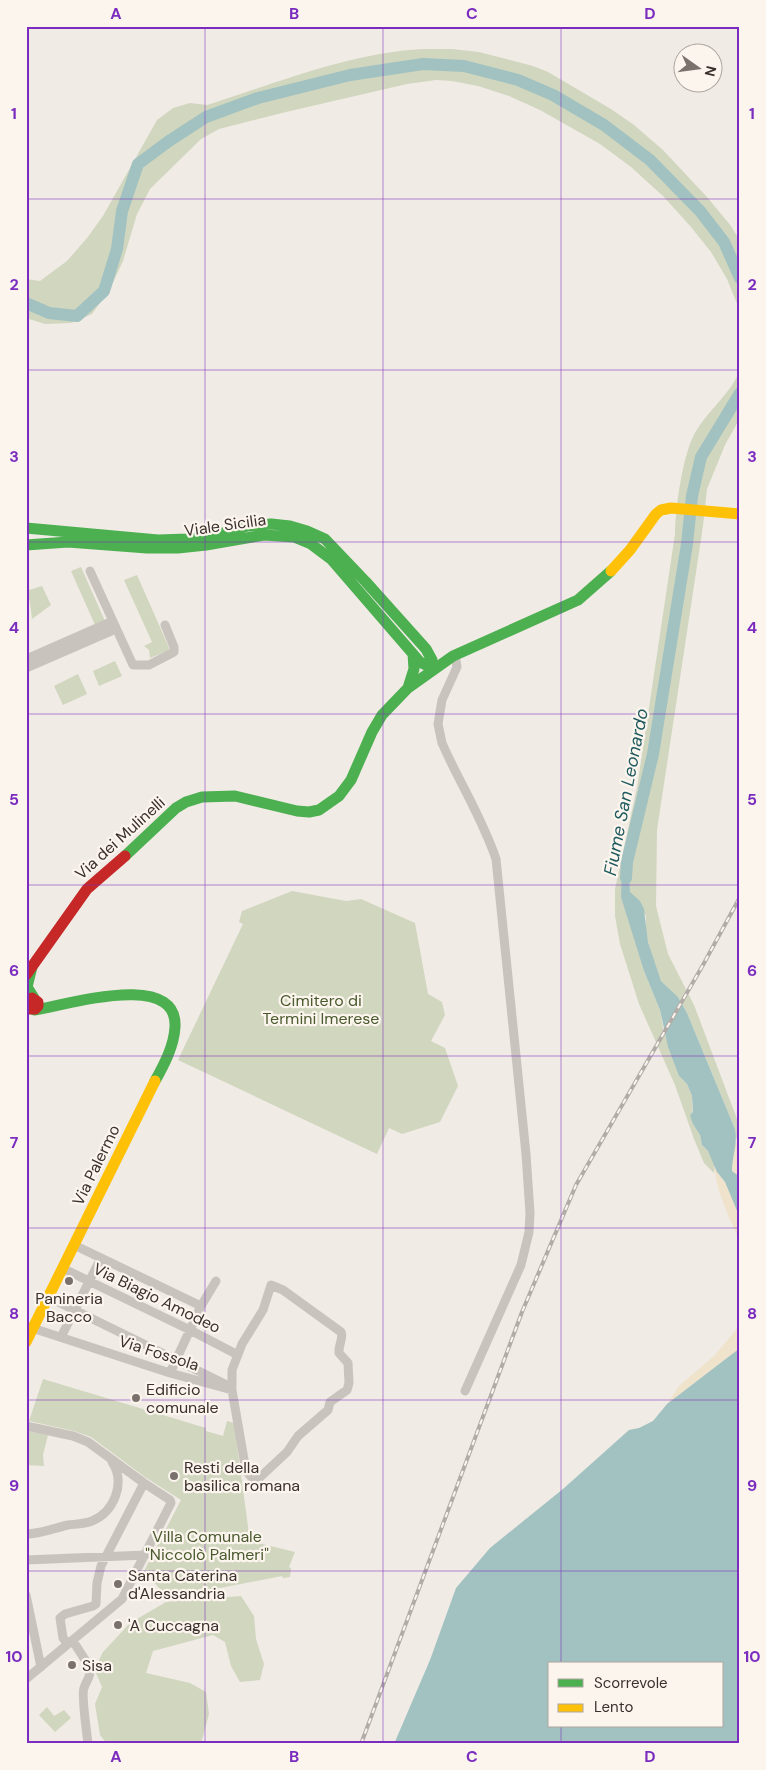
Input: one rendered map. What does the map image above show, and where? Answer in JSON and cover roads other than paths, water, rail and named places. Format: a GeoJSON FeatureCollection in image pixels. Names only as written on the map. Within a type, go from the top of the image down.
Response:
{"type":"FeatureCollection","features":[{"type":"Feature","properties":{"kind":"main road","name":"Via dei Mulinelli"},"geometry":{"type":"LineString","coordinates":[[29,971],[87,889],[176,808],[186,802],[202,798],[235,796],[309,812],[319,810],[339,796],[351,780],[372,732],[382,716],[408,688],[434,669],[453,656],[578,600],[597,587],[624,559],[656,514],[661,510],[671,508],[735,514]]}},
{"type":"Feature","properties":{"kind":"main road","name":"Viale Sicilia"},"geometry":{"type":"LineString","coordinates":[[26,528],[158,540],[188,539],[215,535],[248,526],[271,524],[290,526],[307,531],[325,540],[338,552],[425,647]]}},
{"type":"Feature","properties":{"kind":"main road","name":"Viale Sicilia"},"geometry":{"type":"LineString","coordinates":[[28,547],[55,542],[68,542],[158,548],[192,548],[250,536],[271,534],[303,540],[319,548],[331,559],[420,662],[434,669]]}},
{"type":"Feature","properties":{"kind":"main road"},"geometry":{"type":"LineString","coordinates":[[425,647],[453,656]]}},
{"type":"Feature","properties":{"kind":"main road"},"geometry":{"type":"LineString","coordinates":[[425,647],[433,660],[434,669]]}},
{"type":"Feature","properties":{"kind":"main road"},"geometry":{"type":"LineString","coordinates":[[408,688],[414,669],[413,654]]}},
{"type":"Feature","properties":{"kind":"main road"},"geometry":{"type":"LineString","coordinates":[[29,971],[26,986],[30,1006]]}},
{"type":"Feature","properties":{"kind":"main road","name":"Via Palermo"},"geometry":{"type":"LineString","coordinates":[[26,1342],[30,1327],[48,1297],[163,1066],[175,1027],[172,1012],[162,1001],[142,995],[30,1006]]}},
{"type":"Feature","properties":{"kind":"street"},"geometry":{"type":"LineString","coordinates":[[90,571],[132,664],[136,666],[149,665],[174,652],[174,647],[165,625]]}},
{"type":"Feature","properties":{"kind":"street"},"geometry":{"type":"LineString","coordinates":[[26,659],[108,623],[114,625]]}},
{"type":"Feature","properties":{"kind":"street"},"geometry":{"type":"LineString","coordinates":[[26,668],[111,631],[114,625]]}},
{"type":"Feature","properties":{"kind":"street"},"geometry":{"type":"LineString","coordinates":[[453,656],[457,668],[442,700],[438,724],[446,754],[479,815],[496,859],[526,1154],[530,1213],[529,1232],[521,1265],[465,1391]]}},
{"type":"Feature","properties":{"kind":"street"},"geometry":{"type":"LineString","coordinates":[[74,1245],[201,1306]]}},
{"type":"Feature","properties":{"kind":"street"},"geometry":{"type":"LineString","coordinates":[[61,1337],[101,1258]]}},
{"type":"Feature","properties":{"kind":"street","name":"Via Biagio Amodeo"},"geometry":{"type":"LineString","coordinates":[[62,1268],[238,1355]]}},
{"type":"Feature","properties":{"kind":"street"},"geometry":{"type":"LineString","coordinates":[[170,1372],[201,1306],[216,1280]]}},
{"type":"Feature","properties":{"kind":"street"},"geometry":{"type":"LineString","coordinates":[[271,1284],[283,1290],[341,1332],[339,1353],[348,1363],[349,1383],[347,1390],[330,1402],[328,1410],[298,1436],[288,1452],[257,1480],[254,1480],[246,1471],[232,1389],[232,1370],[238,1355],[242,1344],[263,1310],[271,1284]]}},
{"type":"Feature","properties":{"kind":"street"},"geometry":{"type":"LineString","coordinates":[[48,1297],[176,1359],[232,1389]]}},
{"type":"Feature","properties":{"kind":"street","name":"Via Fossola"},"geometry":{"type":"LineString","coordinates":[[30,1327],[170,1372],[232,1389]]}},
{"type":"Feature","properties":{"kind":"street"},"geometry":{"type":"LineString","coordinates":[[26,1426],[88,1442],[170,1500],[171,1505],[122,1599],[26,1679]]}},
{"type":"Feature","properties":{"kind":"street"},"geometry":{"type":"LineString","coordinates":[[26,1534],[36,1534],[85,1523],[104,1513],[113,1502],[118,1484],[117,1473],[109,1458]]}},
{"type":"Feature","properties":{"kind":"street"},"geometry":{"type":"LineString","coordinates":[[88,1744],[83,1691],[89,1680],[91,1670],[70,1643],[63,1638],[60,1618],[65,1614],[96,1605],[97,1583],[106,1556],[144,1483]]}},
{"type":"Feature","properties":{"kind":"street"},"geometry":{"type":"LineString","coordinates":[[26,1560],[146,1555]]}},
{"type":"Feature","properties":{"kind":"street"},"geometry":{"type":"LineString","coordinates":[[26,1595],[40,1667]]}},
{"type":"Feature","properties":{"kind":"water"},"geometry":{"type":"Polygon","coordinates":[[[627,862],[630,892],[640,901],[644,909],[648,942],[661,981],[678,997],[687,1013],[735,1129],[736,1140],[732,1171],[740,1177],[740,1218],[725,1182],[717,1172],[708,1151],[702,1145],[700,1135],[693,1124],[690,1115],[693,1112],[692,1096],[687,1084],[679,1076],[668,1047],[660,1010],[644,971],[621,897],[622,869],[627,862]]]}},
{"type":"Feature","properties":{"kind":"water"},"geometry":{"type":"Polygon","coordinates":[[[740,1348],[740,1744],[394,1744],[430,1660],[456,1588],[490,1548],[563,1489],[629,1430],[639,1428],[653,1421],[667,1404],[740,1348]]]}},
{"type":"Feature","properties":{"kind":"waterway","name":"Fiume San Leonardo"},"geometry":{"type":"LineString","coordinates":[[26,303],[49,313],[77,316],[104,291],[117,249],[122,211],[138,164],[206,117],[258,98],[350,75],[423,64],[464,66],[518,80],[553,95],[604,125],[650,160],[700,211],[724,242],[740,278]]}},
{"type":"Feature","properties":{"kind":"waterway","name":"Fiume San Leonardo"},"geometry":{"type":"LineString","coordinates":[[626,878],[627,862],[653,754],[687,544],[692,496],[701,457],[740,393]]}},
{"type":"Feature","properties":{"kind":"railway"},"geometry":{"type":"LineString","coordinates":[[361,1744],[522,1312],[576,1185],[740,897]]}},
{"type":"Feature","properties":{"kind":"place","name":"Panineria Bacco"},"geometry":{"type":"Point","coordinates":[69,1281]}},
{"type":"Feature","properties":{"kind":"place","name":"Edificio comunale"},"geometry":{"type":"Point","coordinates":[136,1398]}},
{"type":"Feature","properties":{"kind":"place","name":"Resti della basilica romana"},"geometry":{"type":"Point","coordinates":[174,1476]}},
{"type":"Feature","properties":{"kind":"place","name":"Santa Caterina d'Alessandria"},"geometry":{"type":"Point","coordinates":[118,1584]}},
{"type":"Feature","properties":{"kind":"place","name":"'A Cuccagna"},"geometry":{"type":"Point","coordinates":[118,1625]}},
{"type":"Feature","properties":{"kind":"place","name":"Sisa"},"geometry":{"type":"Point","coordinates":[72,1665]}},
{"type":"Feature","properties":{"kind":"park label","name":"Cimitero di Termini Imerese"},"geometry":{"type":"Point","coordinates":[321,1009]}},
{"type":"Feature","properties":{"kind":"park label","name":"Villa Comunale \"Niccolò Palmeri\""},"geometry":{"type":"Point","coordinates":[207,1545]}}]}
